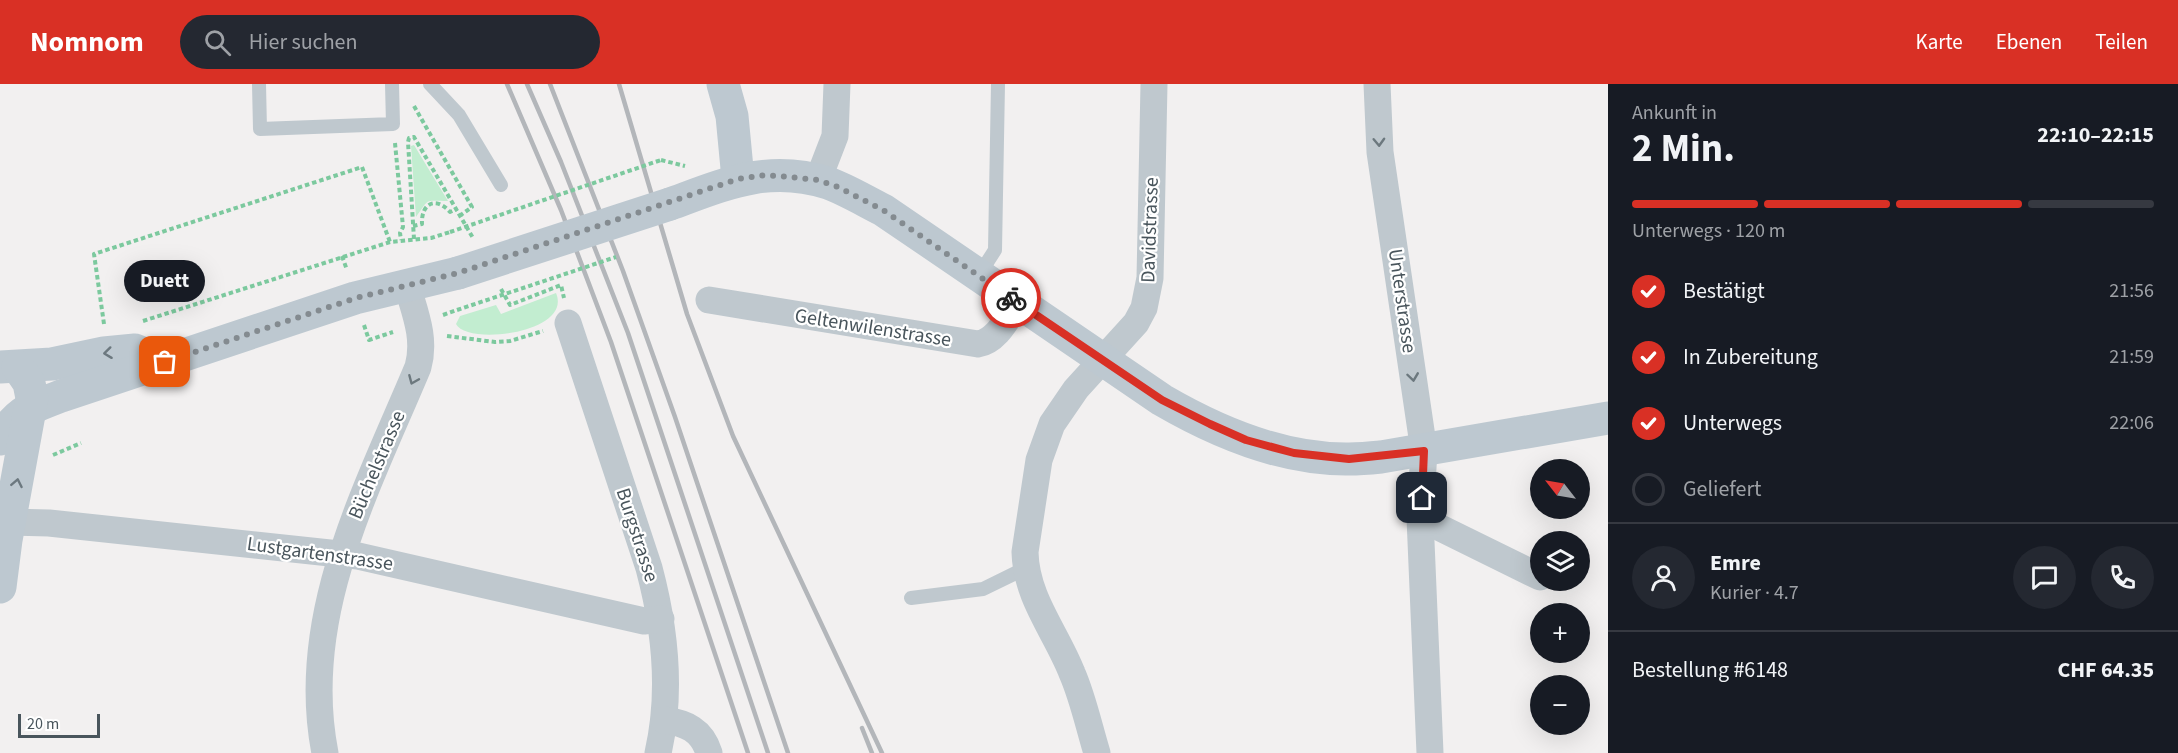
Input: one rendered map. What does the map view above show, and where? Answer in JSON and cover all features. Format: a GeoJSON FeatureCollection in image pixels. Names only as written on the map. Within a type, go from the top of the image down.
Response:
{"type":"FeatureCollection","features":[{"type":"Feature","properties":{"kind":"main road"},"geometry":{"type":"LineString","coordinates":[[723,84],[732,116],[738,179]]}},
{"type":"Feature","properties":{"kind":"main road"},"geometry":{"type":"LineString","coordinates":[[12,420],[165,362],[356,298],[458,273],[670,204],[738,179],[765,175],[818,180],[838,187],[883,210],[1171,406],[1246,440],[1294,453],[1349,459],[1424,451],[1608,418]]}},
{"type":"Feature","properties":{"kind":"main road"},"geometry":{"type":"LineString","coordinates":[[9,367],[52,364],[104,353],[135,350],[165,362]]}},
{"type":"Feature","properties":{"kind":"main road"},"geometry":{"type":"LineString","coordinates":[[0,587],[12,420],[32,398],[29,383],[9,367]]}},
{"type":"Feature","properties":{"kind":"street"},"geometry":{"type":"LineString","coordinates":[[818,180],[835,136],[837,84]]}},
{"type":"Feature","properties":{"kind":"street","name":"Davidstrasse"},"geometry":{"type":"LineString","coordinates":[[1026,551],[1039,460],[1052,424],[1076,388],[1136,323],[1147,299],[1150,278],[1154,84]]}},
{"type":"Feature","properties":{"kind":"street","name":"Unterstrasse"},"geometry":{"type":"LineString","coordinates":[[1377,84],[1380,152],[1424,451],[1420,518],[1430,753]]}},
{"type":"Feature","properties":{"kind":"street","name":"Büchelstrasse"},"geometry":{"type":"LineString","coordinates":[[325,753],[321,722],[321,649],[331,590],[341,554],[422,354],[421,336],[407,285]]}},
{"type":"Feature","properties":{"kind":"street","name":"Geltenwilenstrasse"},"geometry":{"type":"LineString","coordinates":[[709,300],[978,344],[993,337],[1018,303]]}},
{"type":"Feature","properties":{"kind":"street","name":"Burgstrasse"},"geometry":{"type":"LineString","coordinates":[[568,323],[649,568],[661,619],[665,678],[664,720],[658,753]]}},
{"type":"Feature","properties":{"kind":"street"},"geometry":{"type":"LineString","coordinates":[[1420,518],[1530,572]]}},
{"type":"Feature","properties":{"kind":"street","name":"Lustgartenstrasse"},"geometry":{"type":"LineString","coordinates":[[5,522],[49,523],[358,556],[644,621],[661,619]]}},
{"type":"Feature","properties":{"kind":"street"},"geometry":{"type":"LineString","coordinates":[[1026,551],[1038,605],[1072,673],[1097,753]]}},
{"type":"Feature","properties":{"kind":"street"},"geometry":{"type":"LineString","coordinates":[[664,720],[678,722],[695,730],[701,736],[709,753]]}},
{"type":"Feature","properties":{"kind":"lane"},"geometry":{"type":"LineString","coordinates":[[259,84],[260,129],[393,124],[392,84]]}},
{"type":"Feature","properties":{"kind":"lane"},"geometry":{"type":"LineString","coordinates":[[430,84],[459,115],[501,186]]}},
{"type":"Feature","properties":{"kind":"lane"},"geometry":{"type":"LineString","coordinates":[[979,276],[995,250],[998,84]]}},
{"type":"Feature","properties":{"kind":"lane"},"geometry":{"type":"LineString","coordinates":[[911,598],[983,588],[1026,551]]}},
{"type":"Feature","properties":{"kind":"path"},"geometry":{"type":"LineString","coordinates":[[412,104],[472,207],[461,215],[417,139],[409,138],[414,239]]}},
{"type":"Feature","properties":{"kind":"path"},"geometry":{"type":"LineString","coordinates":[[393,124],[403,227],[400,233],[401,240]]}},
{"type":"Feature","properties":{"kind":"path"},"geometry":{"type":"LineString","coordinates":[[139,323],[390,242],[431,238],[661,160]]}},
{"type":"Feature","properties":{"kind":"path"},"geometry":{"type":"LineString","coordinates":[[105,334],[94,254],[340,174],[362,167],[390,242]]}},
{"type":"Feature","properties":{"kind":"path"},"geometry":{"type":"LineString","coordinates":[[413,226],[422,224],[422,213],[427,206],[432,204],[440,204],[450,213],[457,210]]}},
{"type":"Feature","properties":{"kind":"path"},"geometry":{"type":"LineString","coordinates":[[457,310],[625,253]]}},
{"type":"Feature","properties":{"kind":"path"},"geometry":{"type":"LineString","coordinates":[[421,336],[446,335],[479,341],[510,341],[568,323],[561,285],[510,305]]}},
{"type":"Feature","properties":{"kind":"green space"},"geometry":{"type":"Polygon","coordinates":[[[414,145],[448,201],[428,202],[416,217],[411,146],[414,145]]]}},
{"type":"Feature","properties":{"kind":"green space"},"geometry":{"type":"Polygon","coordinates":[[[556,293],[557,307],[549,318],[535,326],[516,332],[479,334],[464,331],[456,324],[460,316],[496,305],[501,314],[556,293]]]}},
{"type":"Feature","properties":{"kind":"railway"},"geometry":{"type":"LineString","coordinates":[[507,84],[561,210],[611,342],[748,753]]}},
{"type":"Feature","properties":{"kind":"railway"},"geometry":{"type":"LineString","coordinates":[[527,84],[561,162],[628,333],[768,753]]}},
{"type":"Feature","properties":{"kind":"railway"},"geometry":{"type":"LineString","coordinates":[[550,84],[623,271],[675,417],[788,753]]}},
{"type":"Feature","properties":{"kind":"railway"},"geometry":{"type":"LineString","coordinates":[[619,84],[687,314],[733,436],[882,753]]}},
{"type":"Feature","properties":{"kind":"railway"},"geometry":{"type":"LineString","coordinates":[[862,728],[872,753]]}},
{"type":"Feature","properties":{"kind":"way so far"},"geometry":{"type":"LineString","coordinates":[[165,362],[356,298],[458,273],[670,204],[738,179],[765,175],[818,180],[838,187],[883,210],[1011,298]]}},
{"type":"Feature","properties":{"kind":"place","name":"Duett"},"geometry":{"type":"Point","coordinates":[165,362]}},
{"type":"Feature","properties":{"kind":"route"},"geometry":{"type":"LineString","coordinates":[[1011,298],[1171,406],[1246,440],[1294,453],[1329,458],[1381,457],[1424,451],[1422,498]]}}]}
